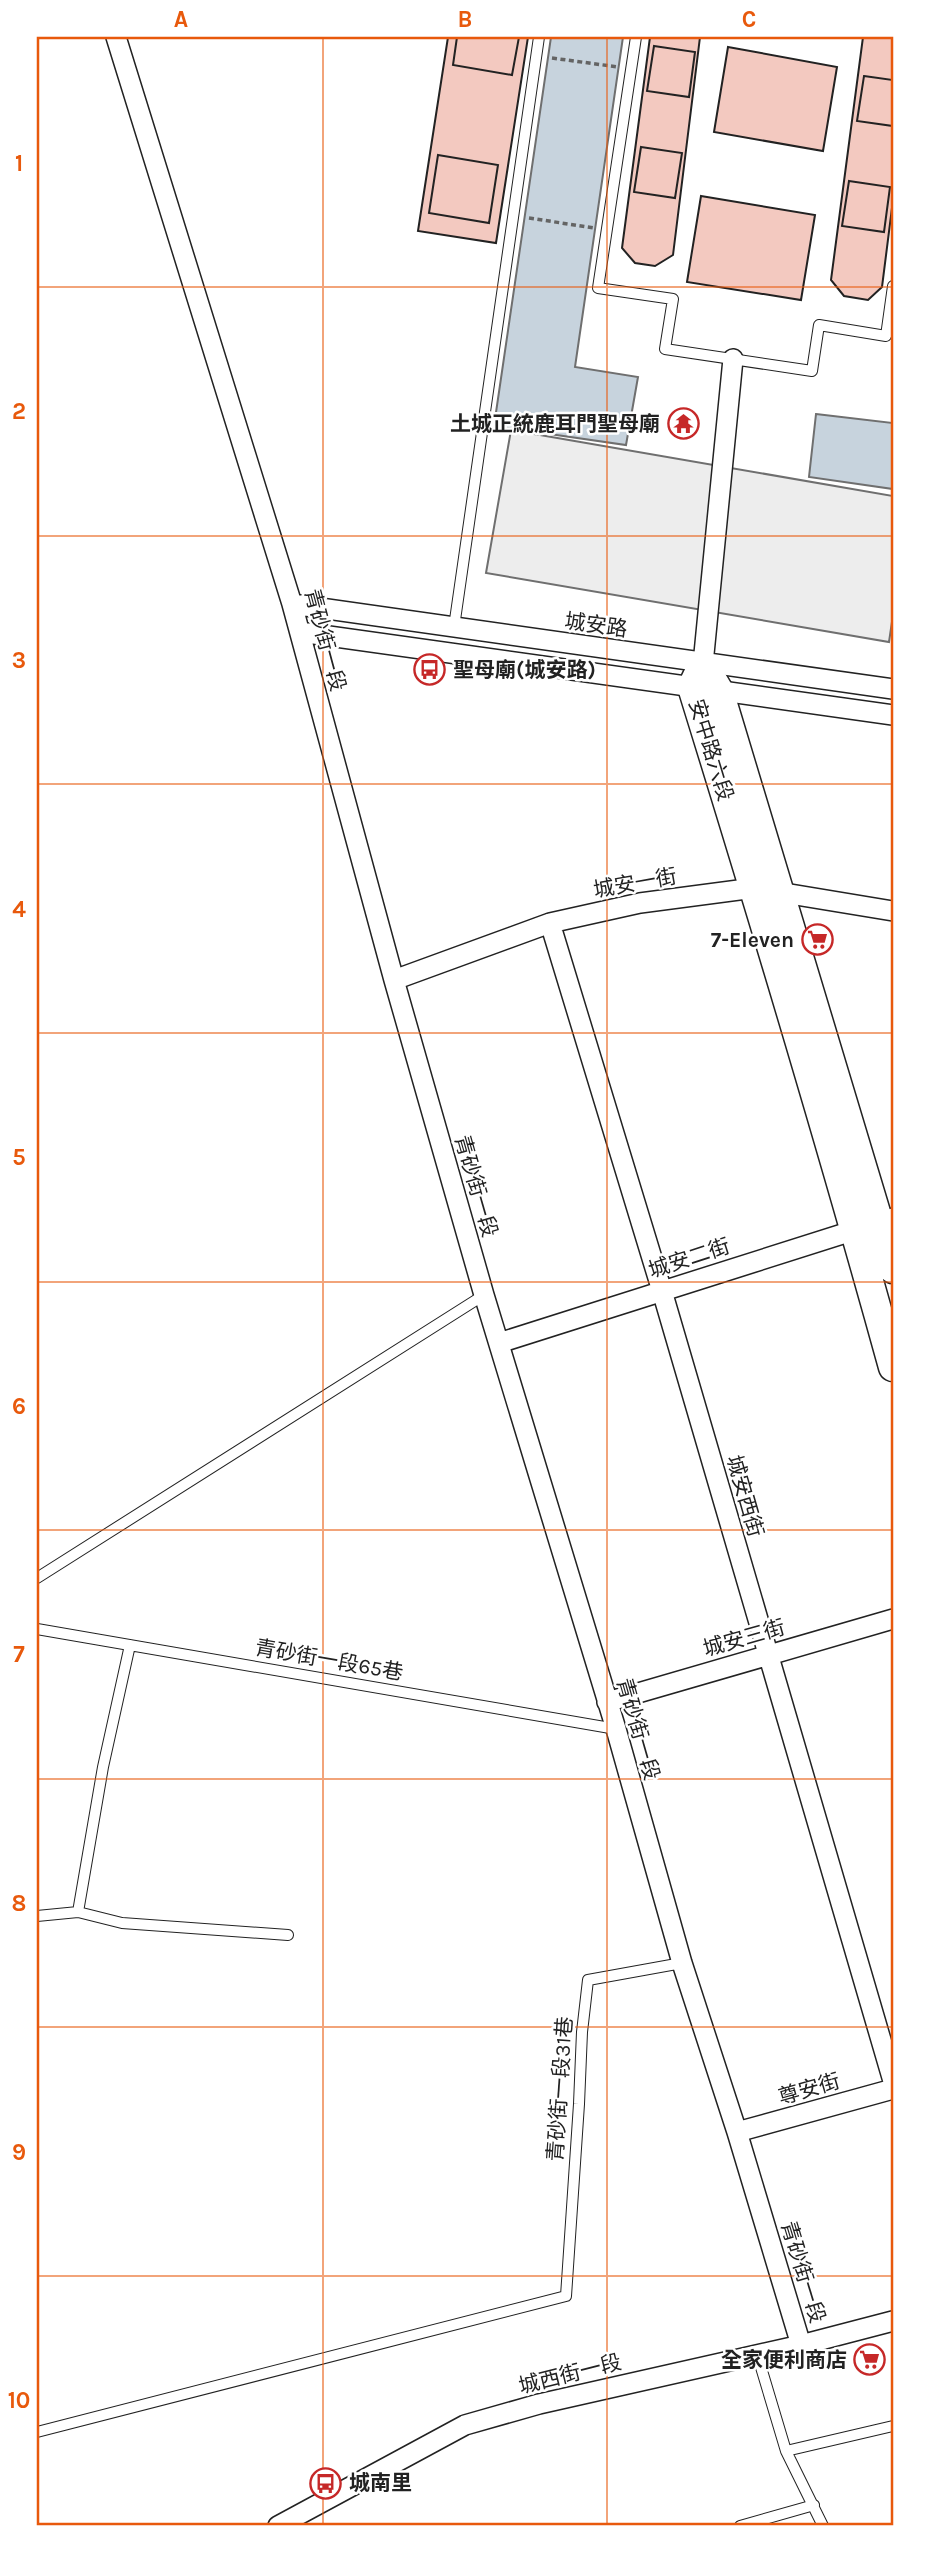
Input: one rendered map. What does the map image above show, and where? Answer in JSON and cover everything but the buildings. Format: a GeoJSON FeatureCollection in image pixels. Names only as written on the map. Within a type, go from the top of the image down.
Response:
{"type":"FeatureCollection","features":[{"type":"Feature","properties":{"kind":"street","name":"青砂街一段"},"geometry":{"type":"LineString","coordinates":[[116,37],[292,604],[394,980],[484,1295],[616,1729],[682,1964],[737,2133],[801,2345]]}},
{"type":"Feature","properties":{"kind":"street"},"geometry":{"type":"LineString","coordinates":[[704,681],[733,359]]}},
{"type":"Feature","properties":{"kind":"street","name":"城安路"},"geometry":{"type":"LineString","coordinates":[[292,604],[454,627],[704,681],[893,715]]}},
{"type":"Feature","properties":{"kind":"street","name":"城安路"},"geometry":{"type":"LineString","coordinates":[[299,632],[704,681],[893,690]]}},
{"type":"Feature","properties":{"kind":"street","name":"安中路六段"},"geometry":{"type":"LineString","coordinates":[[704,681],[768,891],[893,1269]]}},
{"type":"Feature","properties":{"kind":"street","name":"城安一街"},"geometry":{"type":"LineString","coordinates":[[394,980],[550,923],[640,902],[768,891],[893,911]]}},
{"type":"Feature","properties":{"kind":"street","name":"城安西街"},"geometry":{"type":"LineString","coordinates":[[550,923],[662,1291],[893,2081]]}},
{"type":"Feature","properties":{"kind":"street","name":"安中路六段"},"geometry":{"type":"LineString","coordinates":[[876,1223],[893,1367]]}},
{"type":"Feature","properties":{"kind":"street","name":"城安二街"},"geometry":{"type":"LineString","coordinates":[[499,1343],[876,1223]]}},
{"type":"Feature","properties":{"kind":"street","name":"城安三街"},"geometry":{"type":"LineString","coordinates":[[607,1702],[893,1619]]}},
{"type":"Feature","properties":{"kind":"street","name":"尊安街"},"geometry":{"type":"LineString","coordinates":[[737,2133],[893,2089]]}},
{"type":"Feature","properties":{"kind":"street","name":"城西街一段"},"geometry":{"type":"LineString","coordinates":[[278,2526],[465,2425],[539,2404],[801,2345],[893,2321]]}},
{"type":"Feature","properties":{"kind":"lane"},"geometry":{"type":"LineString","coordinates":[[454,627],[539,37]]}},
{"type":"Feature","properties":{"kind":"lane"},"geometry":{"type":"LineString","coordinates":[[636,37],[598,288],[673,299],[665,349],[811,372],[819,325],[886,335],[893,286]]}},
{"type":"Feature","properties":{"kind":"lane"},"geometry":{"type":"LineString","coordinates":[[37,1578],[484,1295]]}},
{"type":"Feature","properties":{"kind":"lane","name":"青砂街一段65巷"},"geometry":{"type":"LineString","coordinates":[[37,1629],[616,1729]]}},
{"type":"Feature","properties":{"kind":"lane"},"geometry":{"type":"LineString","coordinates":[[78,1912],[103,1767],[130,1645]]}},
{"type":"Feature","properties":{"kind":"lane"},"geometry":{"type":"LineString","coordinates":[[37,1916],[78,1912],[122,1923],[288,1935]]}},
{"type":"Feature","properties":{"kind":"lane","name":"青砂街一段31巷"},"geometry":{"type":"LineString","coordinates":[[37,2432],[566,2296],[582,2032],[588,1980],[682,1964]]}},
{"type":"Feature","properties":{"kind":"lane"},"geometry":{"type":"LineString","coordinates":[[756,2353],[786,2451],[823,2526]]}},
{"type":"Feature","properties":{"kind":"lane"},"geometry":{"type":"LineString","coordinates":[[786,2451],[893,2426]]}},
{"type":"Feature","properties":{"kind":"lane"},"geometry":{"type":"LineString","coordinates":[[740,2526],[814,2505]]}},
{"type":"Feature","properties":{"kind":"path"},"geometry":{"type":"LineString","coordinates":[[536,56],[631,69]]}},
{"type":"Feature","properties":{"kind":"path"},"geometry":{"type":"LineString","coordinates":[[513,216],[607,230]]}},
{"type":"Feature","properties":{"kind":"shaded area"},"geometry":{"type":"Polygon","coordinates":[[[551,37],[623,37],[575,367],[638,377],[626,445],[494,426],[551,37]]]}},
{"type":"Feature","properties":{"kind":"shaded area"},"geometry":{"type":"Polygon","coordinates":[[[816,414],[892,423],[893,417],[893,489],[809,477],[816,414]]]}},
{"type":"Feature","properties":{"kind":"shaded area"},"geometry":{"type":"Polygon","coordinates":[[[511,430],[893,496],[893,615],[889,642],[486,573],[511,430]]]}},
{"type":"Feature","properties":{"kind":"place","name":"土城正統鹿耳門聖母廟"},"geometry":{"type":"Point","coordinates":[683,424]}},
{"type":"Feature","properties":{"kind":"place","name":"聖母廟(城安路)"},"geometry":{"type":"Point","coordinates":[430,670]}},
{"type":"Feature","properties":{"kind":"place","name":"7-Eleven"},"geometry":{"type":"Point","coordinates":[817,940]}},
{"type":"Feature","properties":{"kind":"place","name":"全家便利商店"},"geometry":{"type":"Point","coordinates":[870,2360]}},
{"type":"Feature","properties":{"kind":"place","name":"城南里"},"geometry":{"type":"Point","coordinates":[326,2483]}}]}
